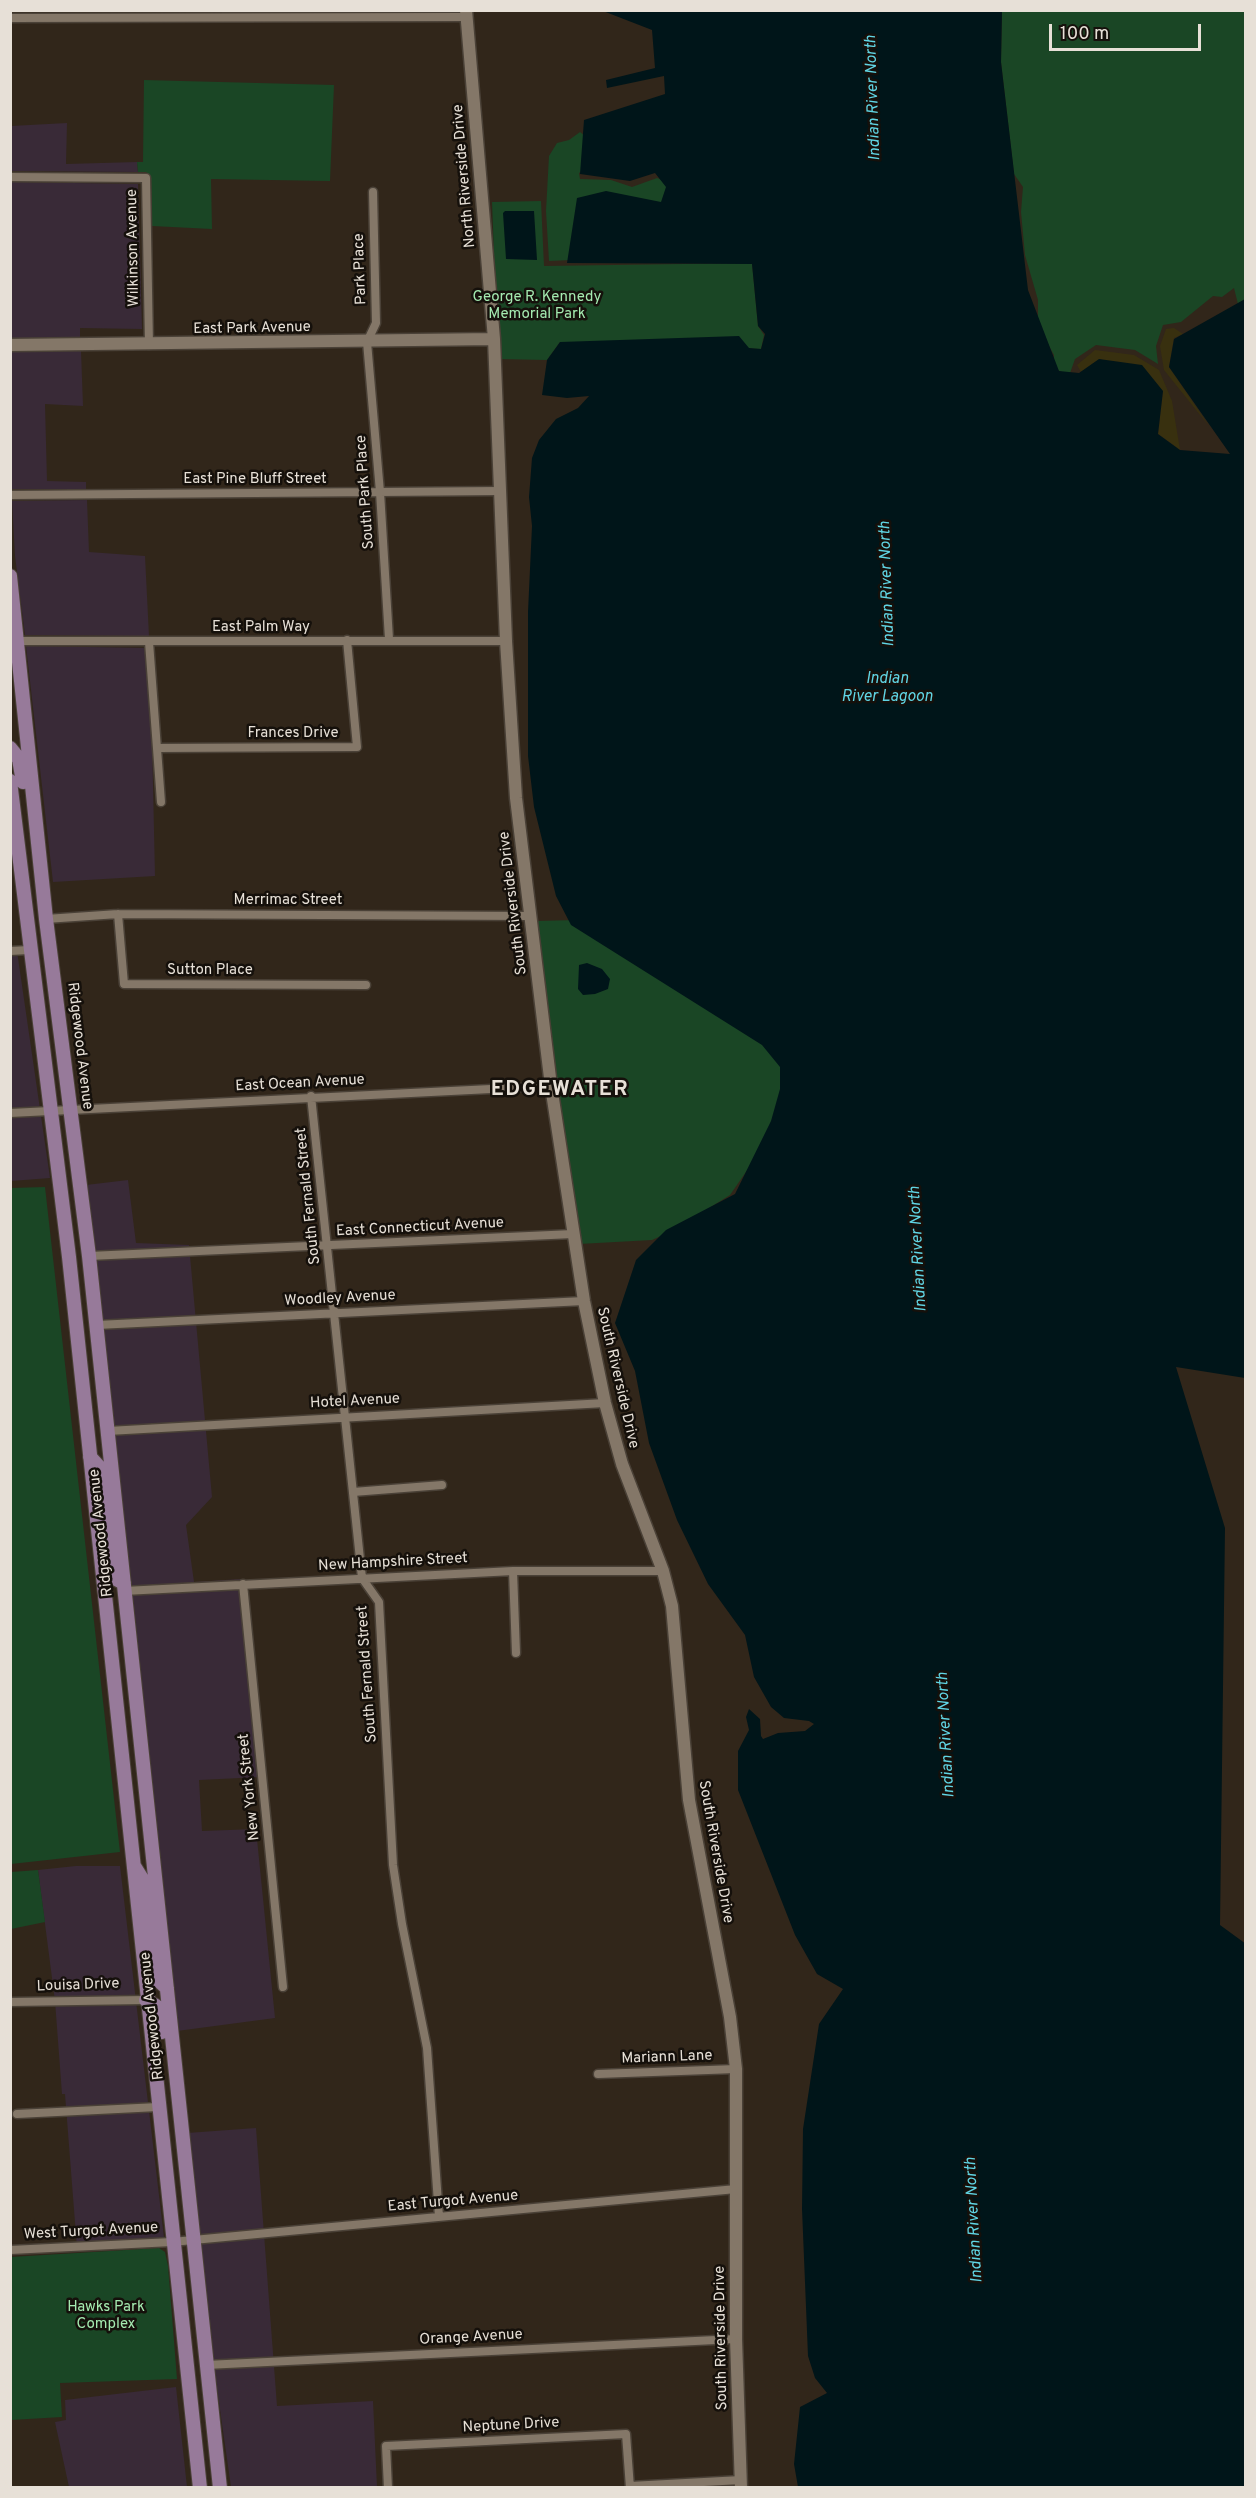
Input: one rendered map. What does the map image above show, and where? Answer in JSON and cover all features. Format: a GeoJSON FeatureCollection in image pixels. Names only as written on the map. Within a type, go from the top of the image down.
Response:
{"type":"FeatureCollection","features":[{"type":"Feature","properties":{"kind":"main road","name":"Ridgewood Avenue"},"geometry":{"type":"LineString","coordinates":[[10,576],[14,638],[46,919],[97,1325],[220,2487]]}},
{"type":"Feature","properties":{"kind":"main road"},"geometry":{"type":"LineString","coordinates":[[10,748],[21,765],[28,834],[30,840],[39,845]]}},
{"type":"Feature","properties":{"kind":"main road","name":"Ridgewood Avenue"},"geometry":{"type":"LineString","coordinates":[[10,781],[90,1457],[172,2242],[201,2485]]}},
{"type":"Feature","properties":{"kind":"main road"},"geometry":{"type":"LineString","coordinates":[[90,1457],[101,1470],[112,1571],[124,1587]]}},
{"type":"Feature","properties":{"kind":"main road"},"geometry":{"type":"LineString","coordinates":[[105,1609],[119,1623],[131,1731],[141,1751]]}},
{"type":"Feature","properties":{"kind":"main road"},"geometry":{"type":"LineString","coordinates":[[132,1862],[144,1882],[153,1970],[157,1979],[167,1988]]}},
{"type":"Feature","properties":{"kind":"main road"},"geometry":{"type":"LineString","coordinates":[[146,2000],[156,2006],[161,2015],[169,2090],[180,2115]]}},
{"type":"Feature","properties":{"kind":"street"},"geometry":{"type":"LineString","coordinates":[[10,18],[251,14],[466,14]]}},
{"type":"Feature","properties":{"kind":"street","name":"North Riverside Drive"},"geometry":{"type":"LineString","coordinates":[[466,14],[494,339]]}},
{"type":"Feature","properties":{"kind":"street","name":"Wilkinson Avenue"},"geometry":{"type":"LineString","coordinates":[[10,177],[146,178],[149,345]]}},
{"type":"Feature","properties":{"kind":"street","name":"Park Place"},"geometry":{"type":"LineString","coordinates":[[367,342],[376,323],[373,192]]}},
{"type":"Feature","properties":{"kind":"street","name":"East Park Avenue"},"geometry":{"type":"LineString","coordinates":[[10,345],[494,339]]}},
{"type":"Feature","properties":{"kind":"street","name":"South Riverside Drive"},"geometry":{"type":"LineString","coordinates":[[494,339],[506,641],[516,798],[551,1086],[584,1301],[605,1403],[622,1464],[663,1571],[672,1606],[679,1660],[684,1757],[689,1800],[730,2017],[736,2069],[736,2339],[741,2484]]}},
{"type":"Feature","properties":{"kind":"street","name":"South Park Place"},"geometry":{"type":"LineString","coordinates":[[367,342],[380,492],[389,639]]}},
{"type":"Feature","properties":{"kind":"street","name":"East Pine Bluff Street"},"geometry":{"type":"LineString","coordinates":[[10,495],[500,491]]}},
{"type":"Feature","properties":{"kind":"street","name":"East Palm Way"},"geometry":{"type":"LineString","coordinates":[[14,638],[149,642],[389,639],[506,641]]}},
{"type":"Feature","properties":{"kind":"street","name":"Frances Drive"},"geometry":{"type":"LineString","coordinates":[[158,748],[357,747],[347,640]]}},
{"type":"Feature","properties":{"kind":"street"},"geometry":{"type":"LineString","coordinates":[[149,642],[161,802]]}},
{"type":"Feature","properties":{"kind":"street","name":"Merrimac Street"},"geometry":{"type":"LineString","coordinates":[[46,919],[118,914],[530,916]]}},
{"type":"Feature","properties":{"kind":"street","name":"Sutton Place"},"geometry":{"type":"LineString","coordinates":[[118,914],[124,984],[366,985]]}},
{"type":"Feature","properties":{"kind":"street"},"geometry":{"type":"LineString","coordinates":[[10,951],[29,950]]}},
{"type":"Feature","properties":{"kind":"street","name":"East Ocean Avenue"},"geometry":{"type":"LineString","coordinates":[[10,1113],[311,1096],[551,1086]]}},
{"type":"Feature","properties":{"kind":"street","name":"South Fernald Street"},"geometry":{"type":"LineString","coordinates":[[311,1096],[336,1313],[344,1416],[362,1578],[379,1602],[393,1865],[402,1924],[427,2048],[439,2217]]}},
{"type":"Feature","properties":{"kind":"street","name":"East Connecticut Avenue"},"geometry":{"type":"LineString","coordinates":[[89,1257],[573,1234]]}},
{"type":"Feature","properties":{"kind":"street","name":"Woodley Avenue"},"geometry":{"type":"LineString","coordinates":[[97,1325],[584,1301]]}},
{"type":"Feature","properties":{"kind":"street","name":"Hotel Avenue"},"geometry":{"type":"LineString","coordinates":[[108,1431],[605,1403]]}},
{"type":"Feature","properties":{"kind":"street"},"geometry":{"type":"LineString","coordinates":[[353,1492],[442,1485]]}},
{"type":"Feature","properties":{"kind":"street"},"geometry":{"type":"LineString","coordinates":[[513,1571],[516,1653]]}},
{"type":"Feature","properties":{"kind":"street","name":"New Hampshire Street"},"geometry":{"type":"LineString","coordinates":[[124,1587],[243,1584],[513,1571],[663,1571]]}},
{"type":"Feature","properties":{"kind":"street","name":"New York Street"},"geometry":{"type":"LineString","coordinates":[[243,1584],[283,1988]]}},
{"type":"Feature","properties":{"kind":"street","name":"Louisa Drive"},"geometry":{"type":"LineString","coordinates":[[10,2002],[146,2000]]}},
{"type":"Feature","properties":{"kind":"street","name":"Mariann Lane"},"geometry":{"type":"LineString","coordinates":[[598,2074],[736,2069]]}},
{"type":"Feature","properties":{"kind":"street"},"geometry":{"type":"LineString","coordinates":[[17,2114],[158,2107]]}},
{"type":"Feature","properties":{"kind":"street","name":"East Turgot Avenue"},"geometry":{"type":"LineString","coordinates":[[172,2242],[736,2189]]}},
{"type":"Feature","properties":{"kind":"street","name":"West Turgot Avenue"},"geometry":{"type":"LineString","coordinates":[[10,2250],[172,2242]]}},
{"type":"Feature","properties":{"kind":"street","name":"Orange Avenue"},"geometry":{"type":"LineString","coordinates":[[206,2365],[736,2339]]}},
{"type":"Feature","properties":{"kind":"street","name":"Neptune Drive"},"geometry":{"type":"LineString","coordinates":[[388,2487],[386,2446],[626,2433],[630,2487]]}},
{"type":"Feature","properties":{"kind":"street"},"geometry":{"type":"LineString","coordinates":[[630,2487],[741,2484]]}},
{"type":"Feature","properties":{"kind":"shaded area"},"geometry":{"type":"Polygon","coordinates":[[[67,123],[66,164],[137,162],[138,172],[11,171],[11,126],[67,123]]]}},
{"type":"Feature","properties":{"kind":"shaded area"},"geometry":{"type":"Polygon","coordinates":[[[11,182],[138,184],[142,329],[80,328],[80,339],[11,339],[11,182]]]}},
{"type":"Feature","properties":{"kind":"shaded area"},"geometry":{"type":"Polygon","coordinates":[[[10,351],[81,351],[83,406],[45,404],[47,481],[86,482],[86,489],[12,489],[10,351]]]}},
{"type":"Feature","properties":{"kind":"shaded area"},"geometry":{"type":"Polygon","coordinates":[[[87,500],[89,552],[145,556],[149,636],[25,635],[15,556],[12,501],[87,500]]]}},
{"type":"Feature","properties":{"kind":"shaded area"},"geometry":{"type":"Polygon","coordinates":[[[26,646],[150,648],[155,876],[53,882],[26,646]]]}},
{"type":"Feature","properties":{"kind":"shaded area"},"geometry":{"type":"Polygon","coordinates":[[[17,951],[50,1178],[11,1181],[10,952],[17,951]]]}},
{"type":"Feature","properties":{"kind":"shaded area"},"geometry":{"type":"Polygon","coordinates":[[[128,1180],[136,1243],[189,1245],[212,1497],[186,1525],[194,1582],[241,1579],[261,1777],[199,1780],[202,1831],[256,1829],[275,2018],[177,2031],[131,1580],[86,1185],[128,1180]]]}},
{"type":"Feature","properties":{"kind":"shaded area"},"geometry":{"type":"Polygon","coordinates":[[[76,1866],[120,1866],[165,2246],[77,2248],[65,2094],[62,2094],[55,2001],[38,1870],[76,1866]]]}},
{"type":"Feature","properties":{"kind":"shaded area"},"geometry":{"type":"Polygon","coordinates":[[[256,2128],[277,2406],[373,2401],[377,2487],[231,2487],[212,2353],[187,2133],[256,2128]]]}},
{"type":"Feature","properties":{"kind":"shaded area"},"geometry":{"type":"Polygon","coordinates":[[[176,2387],[187,2487],[69,2487],[55,2422],[66,2420],[65,2400],[176,2387]]]}},
{"type":"Feature","properties":{"kind":"green space"},"geometry":{"type":"Polygon","coordinates":[[[1002,11],[1245,11],[1245,299],[1238,304],[1234,288],[1222,297],[1213,296],[1181,322],[1163,325],[1156,346],[1158,364],[1135,350],[1096,345],[1075,359],[1069,376],[1054,368],[1054,355],[1045,339],[1038,318],[1038,300],[1025,255],[1021,212],[1023,187],[1014,174],[1001,62],[1002,11]]]}},
{"type":"Feature","properties":{"kind":"green space"},"geometry":{"type":"Polygon","coordinates":[[[144,80],[334,85],[330,181],[211,179],[212,229],[152,226],[151,177],[146,172],[138,172],[137,162],[143,162],[144,80]]]}},
{"type":"Feature","properties":{"kind":"green space"},"geometry":{"type":"Polygon","coordinates":[[[580,132],[585,136],[586,168],[579,173],[580,179],[611,180],[632,187],[657,178],[665,181],[670,200],[572,260],[549,261],[546,211],[549,156],[557,143],[569,140],[580,132]]]}},
{"type":"Feature","properties":{"kind":"green space","name":"George R. Kennedy Memorial Park"},"geometry":{"type":"Polygon","coordinates":[[[541,201],[544,266],[752,263],[758,326],[764,335],[761,349],[560,342],[547,360],[498,359],[492,202],[541,201]]]}},
{"type":"Feature","properties":{"kind":"green space"},"geometry":{"type":"Polygon","coordinates":[[[577,920],[784,1002],[784,1117],[730,1195],[674,1230],[652,1240],[579,1244],[536,921],[577,920]]]}},
{"type":"Feature","properties":{"kind":"green space"},"geometry":{"type":"Polygon","coordinates":[[[45,1187],[120,1852],[11,1864],[11,1188],[45,1187]]]}},
{"type":"Feature","properties":{"kind":"green space"},"geometry":{"type":"Polygon","coordinates":[[[38,1870],[45,1922],[11,1929],[11,1872],[38,1870]]]}},
{"type":"Feature","properties":{"kind":"green space","name":"Hawks Park Complex"},"geometry":{"type":"Polygon","coordinates":[[[159,2248],[165,2252],[168,2266],[177,2379],[60,2383],[62,2417],[11,2420],[11,2257],[159,2248]]]}},
{"type":"Feature","properties":{"kind":"sand"},"geometry":{"type":"Polygon","coordinates":[[[1174,328],[1183,334],[1174,338],[1169,367],[1209,426],[1164,370],[1160,346],[1166,329],[1174,328]]]}},
{"type":"Feature","properties":{"kind":"sand"},"geometry":{"type":"Polygon","coordinates":[[[1095,350],[1134,355],[1159,370],[1172,401],[1180,450],[1158,434],[1163,391],[1100,359],[1081,372],[1077,365],[1095,350]]]}},
{"type":"Feature","properties":{"kind":"water","name":"Indian River Lagoon"},"geometry":{"type":"Polygon","coordinates":[[[603,11],[1002,11],[1001,62],[1028,290],[1059,371],[1079,373],[1099,359],[1142,365],[1163,391],[1158,434],[1180,450],[1230,454],[1169,367],[1174,339],[1245,299],[1245,1378],[1176,1367],[1225,1528],[1220,1925],[1246,1944],[1245,2487],[798,2487],[794,2464],[800,2407],[827,2393],[815,2378],[808,2356],[802,2209],[803,2129],[819,2024],[843,1989],[817,1974],[795,1935],[738,1790],[738,1751],[749,1730],[746,1717],[749,1709],[760,1719],[763,1739],[778,1733],[805,1731],[814,1724],[809,1721],[784,1718],[771,1707],[754,1677],[745,1635],[708,1584],[677,1520],[649,1443],[635,1371],[615,1323],[636,1260],[666,1230],[735,1194],[771,1121],[780,1089],[780,1067],[762,1045],[571,925],[556,896],[534,807],[528,756],[528,612],[532,526],[529,497],[532,458],[539,440],[556,419],[578,408],[589,396],[567,398],[542,395],[547,360],[560,342],[739,336],[749,348],[761,349],[765,334],[758,326],[752,264],[567,263],[577,198],[606,191],[661,202],[666,187],[655,173],[630,181],[580,174],[584,120],[665,94],[664,76],[607,88],[606,80],[655,68],[652,30],[603,11]]]}},
{"type":"Feature","properties":{"kind":"water"},"geometry":{"type":"Polygon","coordinates":[[[505,211],[534,211],[537,260],[506,259],[503,213],[505,211]]]}},
{"type":"Feature","properties":{"kind":"water"},"geometry":{"type":"Polygon","coordinates":[[[587,963],[602,969],[610,979],[608,989],[595,994],[583,995],[578,989],[579,965],[587,963]]]}},
{"type":"Feature","properties":{"kind":"district","name":"EDGEWATER"},"geometry":{"type":"Point","coordinates":[560,1091]}},
{"type":"Feature","properties":{"kind":"water label","name":"Indian River North"},"geometry":{"type":"Point","coordinates":[874,98]}},
{"type":"Feature","properties":{"kind":"water label","name":"Indian River North"},"geometry":{"type":"Point","coordinates":[888,584]}},
{"type":"Feature","properties":{"kind":"water label","name":"Indian River North"},"geometry":{"type":"Point","coordinates":[919,1249]}},
{"type":"Feature","properties":{"kind":"water label","name":"Indian River North"},"geometry":{"type":"Point","coordinates":[947,1735]}},
{"type":"Feature","properties":{"kind":"water label","name":"Indian River North"},"geometry":{"type":"Point","coordinates":[975,2220]}}]}
